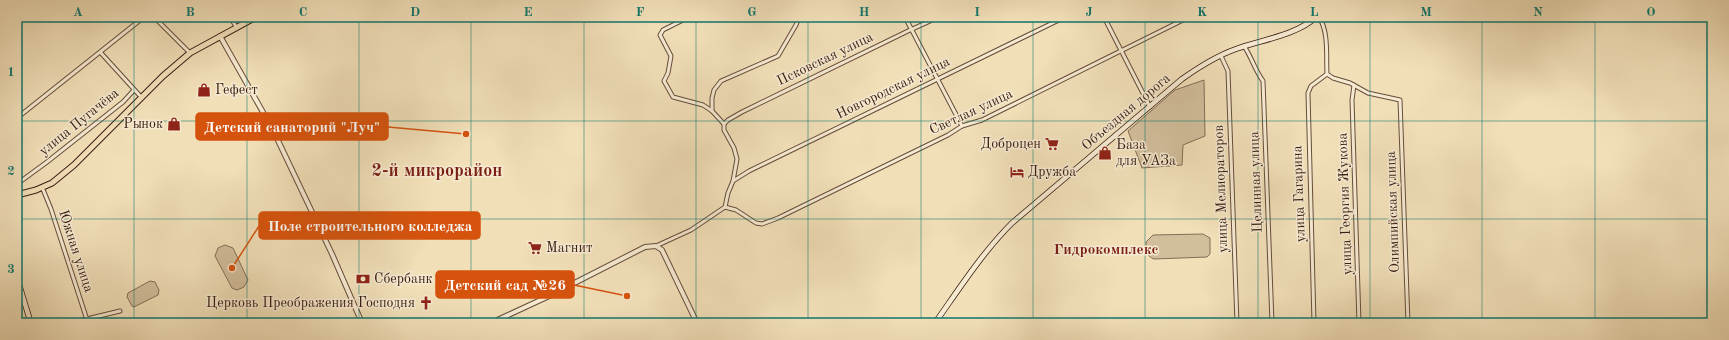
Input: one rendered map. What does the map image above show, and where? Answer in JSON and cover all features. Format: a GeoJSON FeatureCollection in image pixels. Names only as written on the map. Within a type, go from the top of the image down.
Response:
{"type":"FeatureCollection","features":[{"type":"Feature","properties":{"kind":"main road"},"geometry":{"type":"LineString","coordinates":[[17,195],[52,183],[74,165],[190,53],[256,17]]}},
{"type":"Feature","properties":{"kind":"main road","name":"Объездная дорога"},"geometry":{"type":"LineString","coordinates":[[935,323],[997,237],[1182,79],[1206,63],[1221,56],[1244,46],[1294,30],[1309,23],[1317,17]]}},
{"type":"Feature","properties":{"kind":"main road"},"geometry":{"type":"LineString","coordinates":[[17,278],[30,323]]}},
{"type":"Feature","properties":{"kind":"street"},"geometry":{"type":"LineString","coordinates":[[17,118],[101,53],[144,17]]}},
{"type":"Feature","properties":{"kind":"street"},"geometry":{"type":"LineString","coordinates":[[154,17],[190,53]]}},
{"type":"Feature","properties":{"kind":"street"},"geometry":{"type":"LineString","coordinates":[[230,17],[237,28]]}},
{"type":"Feature","properties":{"kind":"street"},"geometry":{"type":"LineString","coordinates":[[491,323],[547,297],[645,247],[656,246],[691,230],[725,207],[728,193],[733,181],[737,159],[734,148],[724,130],[724,124],[712,111],[703,105],[681,101],[672,97],[664,81],[668,73],[671,56],[660,35],[663,30],[689,17]]}},
{"type":"Feature","properties":{"kind":"street"},"geometry":{"type":"LineString","coordinates":[[712,111],[712,98],[714,90],[721,81],[778,56],[799,17]]}},
{"type":"Feature","properties":{"kind":"street"},"geometry":{"type":"LineString","coordinates":[[905,17],[962,126]]}},
{"type":"Feature","properties":{"kind":"street","name":"Псковская улица"},"geometry":{"type":"LineString","coordinates":[[724,124],[742,112],[939,17]]}},
{"type":"Feature","properties":{"kind":"street","name":"Новгородская улица"},"geometry":{"type":"LineString","coordinates":[[733,181],[750,171],[937,78],[1065,17]]}},
{"type":"Feature","properties":{"kind":"street"},"geometry":{"type":"LineString","coordinates":[[1104,17],[1120,51],[1150,107]]}},
{"type":"Feature","properties":{"kind":"street","name":"Светлая улица"},"geometry":{"type":"LineString","coordinates":[[725,207],[736,210],[756,223],[762,224],[785,215],[948,135],[962,126],[982,120],[1189,17]]}},
{"type":"Feature","properties":{"kind":"street"},"geometry":{"type":"LineString","coordinates":[[1317,17],[1323,24],[1325,31],[1327,74],[1333,78],[1354,85]]}},
{"type":"Feature","properties":{"kind":"street"},"geometry":{"type":"LineString","coordinates":[[220,36],[273,130],[332,254],[362,323]]}},
{"type":"Feature","properties":{"kind":"street"},"geometry":{"type":"LineString","coordinates":[[17,46],[20,43]]}},
{"type":"Feature","properties":{"kind":"street","name":"Целинная улица"},"geometry":{"type":"LineString","coordinates":[[1244,46],[1252,58],[1254,69],[1263,81],[1272,323]]}},
{"type":"Feature","properties":{"kind":"street"},"geometry":{"type":"LineString","coordinates":[[101,53],[142,98]]}},
{"type":"Feature","properties":{"kind":"street","name":"улица Мелиораторов"},"geometry":{"type":"LineString","coordinates":[[1221,56],[1228,71],[1237,323]]}},
{"type":"Feature","properties":{"kind":"street","name":"улица Гагарина"},"geometry":{"type":"LineString","coordinates":[[1314,323],[1308,93],[1311,86],[1327,74]]}},
{"type":"Feature","properties":{"kind":"street","name":"Олимпийская улица"},"geometry":{"type":"LineString","coordinates":[[1354,85],[1368,93],[1400,100],[1408,323]]}},
{"type":"Feature","properties":{"kind":"street","name":"улица Георгия Жукова"},"geometry":{"type":"LineString","coordinates":[[1354,85],[1352,100],[1359,323]]}},
{"type":"Feature","properties":{"kind":"street","name":"улица Пугачёва"},"geometry":{"type":"LineString","coordinates":[[17,184],[48,162],[123,102],[134,90]]}},
{"type":"Feature","properties":{"kind":"street","name":"Южная улица"},"geometry":{"type":"LineString","coordinates":[[42,187],[51,210],[87,321]]}},
{"type":"Feature","properties":{"kind":"street"},"geometry":{"type":"LineString","coordinates":[[656,246],[662,250],[697,323]]}},
{"type":"Feature","properties":{"kind":"street"},"geometry":{"type":"LineString","coordinates":[[70,323],[87,321],[120,311]]}},
{"type":"Feature","properties":{"kind":"shaded area"},"geometry":{"type":"Polygon","coordinates":[[[1204,80],[1205,136],[1183,145],[1182,165],[1142,168],[1128,131],[1175,90],[1204,80]]]}},
{"type":"Feature","properties":{"kind":"shaded area"},"geometry":{"type":"Polygon","coordinates":[[[1203,234],[1210,238],[1210,254],[1207,257],[1154,259],[1149,256],[1147,252],[1146,242],[1153,235],[1203,234]]]}},
{"type":"Feature","properties":{"kind":"shaded area"},"geometry":{"type":"Polygon","coordinates":[[[225,245],[233,248],[248,280],[244,287],[237,290],[232,288],[215,256],[218,248],[225,245]]]}},
{"type":"Feature","properties":{"kind":"shaded area"},"geometry":{"type":"Polygon","coordinates":[[[150,281],[155,282],[159,290],[158,295],[134,307],[132,306],[127,297],[128,293],[150,281]]]}},
{"type":"Feature","properties":{"kind":"railway"},"geometry":{"type":"LineString","coordinates":[[17,23],[23,17]]}},
{"type":"Feature","properties":{"kind":"place","name":"Гефест"},"geometry":{"type":"Point","coordinates":[204,90]}},
{"type":"Feature","properties":{"kind":"place","name":"Рынок"},"geometry":{"type":"Point","coordinates":[174,124]}},
{"type":"Feature","properties":{"kind":"place","name":"Детский санаторий \"Луч\""},"geometry":{"type":"Point","coordinates":[466,134]}},
{"type":"Feature","properties":{"kind":"place","name":"Доброцен"},"geometry":{"type":"Point","coordinates":[1052,144]}},
{"type":"Feature","properties":{"kind":"place","name":"База для УАЗа"},"geometry":{"type":"Point","coordinates":[1105,153]}},
{"type":"Feature","properties":{"kind":"place","name":"Дружба"},"geometry":{"type":"Point","coordinates":[1017,172]}},
{"type":"Feature","properties":{"kind":"place","name":"Магнит"},"geometry":{"type":"Point","coordinates":[535,248]}},
{"type":"Feature","properties":{"kind":"place","name":"Поле строительного колледжа"},"geometry":{"type":"Point","coordinates":[232,268]}},
{"type":"Feature","properties":{"kind":"place","name":"Сбербанк"},"geometry":{"type":"Point","coordinates":[363,279]}},
{"type":"Feature","properties":{"kind":"place","name":"Детский сад №26"},"geometry":{"type":"Point","coordinates":[627,296]}},
{"type":"Feature","properties":{"kind":"place","name":"Церковь Преображения Господня"},"geometry":{"type":"Point","coordinates":[426,303]}},
{"type":"Feature","properties":{"kind":"district","name":"2-й микрорайон"},"geometry":{"type":"Point","coordinates":[437,171]}},
{"type":"Feature","properties":{"kind":"district","name":"Гидрокомплекс"},"geometry":{"type":"Point","coordinates":[1106,250]}}]}
